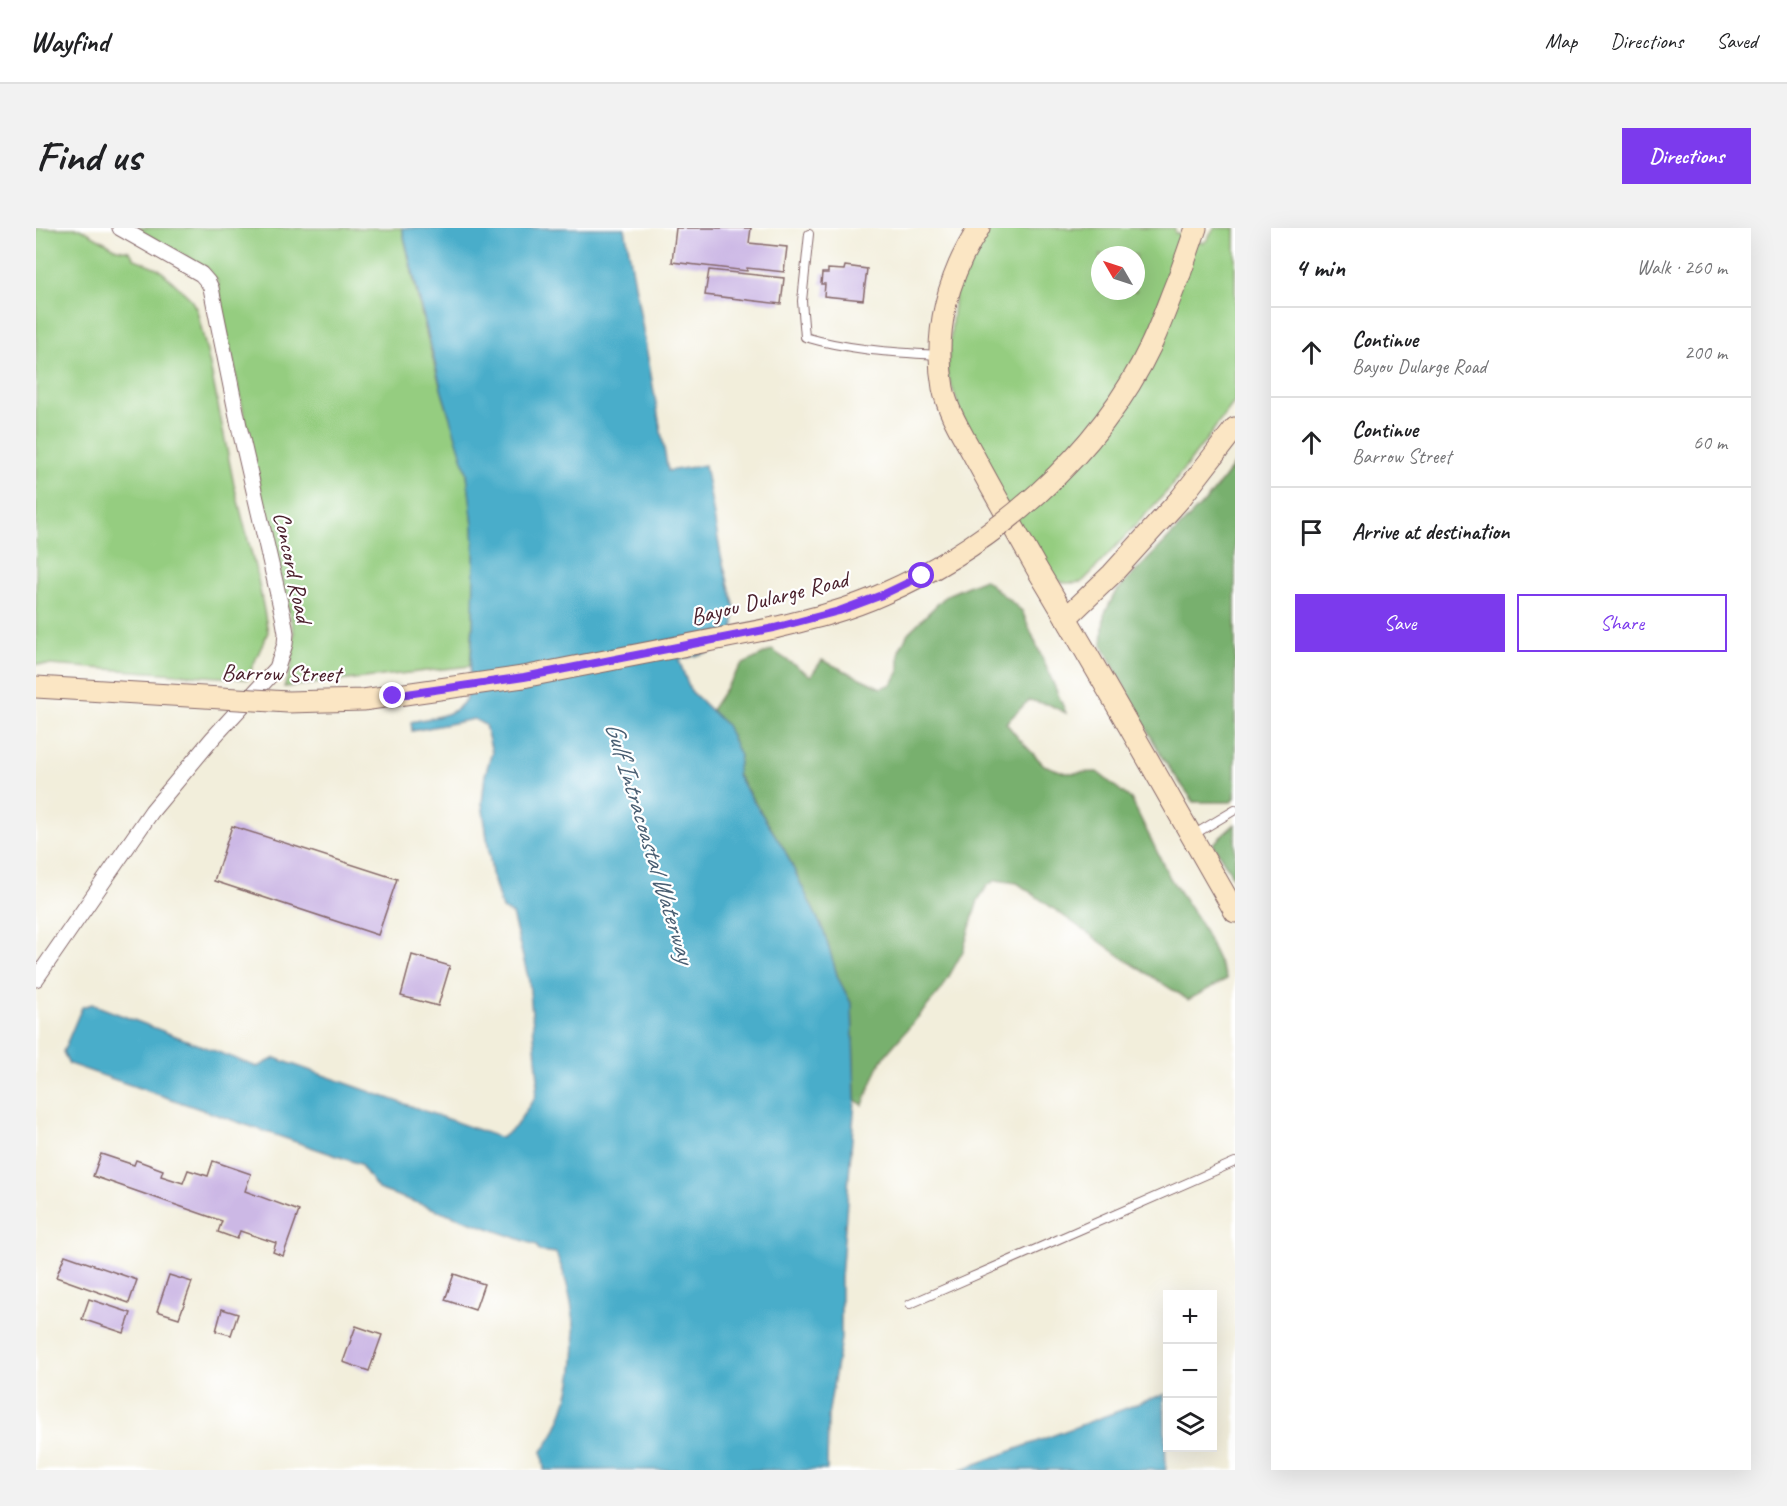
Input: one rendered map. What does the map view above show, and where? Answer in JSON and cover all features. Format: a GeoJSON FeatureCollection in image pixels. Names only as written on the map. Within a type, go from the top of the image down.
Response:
{"type":"FeatureCollection","features":[{"type":"Feature","properties":{"kind":"main road"},"geometry":{"type":"LineString","coordinates":[[979,228],[958,263],[947,298],[941,329],[939,355],[950,412],[1018,538],[1235,912]]}},
{"type":"Feature","properties":{"kind":"main road","name":"Bayou Dularge Road"},"geometry":{"type":"LineString","coordinates":[[524,677],[774,628],[839,611],[882,595],[941,566],[980,540],[1015,514],[1043,489],[1086,443],[1125,390],[1151,346],[1180,274],[1193,231]]}},
{"type":"Feature","properties":{"kind":"main road"},"geometry":{"type":"LineString","coordinates":[[1066,618],[1112,574],[1180,499],[1235,428]]}},
{"type":"Feature","properties":{"kind":"main road","name":"Barrow Street"},"geometry":{"type":"LineString","coordinates":[[36,687],[288,702],[373,698],[524,677]]}},
{"type":"Feature","properties":{"kind":"street","name":"Concord Road"},"geometry":{"type":"LineString","coordinates":[[36,979],[152,811],[212,739],[277,668],[285,644],[283,616],[249,472],[211,288],[205,277],[196,271],[120,228]]}},
{"type":"Feature","properties":{"kind":"lane"},"geometry":{"type":"LineString","coordinates":[[809,234],[802,301],[805,337],[833,345],[887,352],[939,355]]}},
{"type":"Feature","properties":{"kind":"lane"},"geometry":{"type":"LineString","coordinates":[[1192,836],[1235,810]]}},
{"type":"Feature","properties":{"kind":"lane"},"geometry":{"type":"LineString","coordinates":[[910,1304],[1235,1162]]}},
{"type":"Feature","properties":{"kind":"green space"},"geometry":{"type":"Polygon","coordinates":[[[36,228],[80,228],[117,249],[129,251],[135,259],[159,269],[190,298],[197,310],[268,632],[247,679],[36,664],[36,228]]]}},
{"type":"Feature","properties":{"kind":"green space"},"geometry":{"type":"Polygon","coordinates":[[[135,228],[402,228],[431,351],[467,475],[473,522],[474,570],[470,666],[284,687],[292,664],[294,632],[266,518],[220,301],[218,282],[207,268],[135,228]]]}},
{"type":"Feature","properties":{"kind":"green space"},"geometry":{"type":"Polygon","coordinates":[[[990,228],[1175,228],[1175,233],[1203,243],[1214,228],[1235,228],[1235,401],[1170,488],[1082,582],[1065,583],[1048,577],[973,448],[947,373],[955,293],[990,228]]]}},
{"type":"Feature","properties":{"kind":"green space"},"geometry":{"type":"Polygon","coordinates":[[[1235,463],[1235,798],[1231,802],[1194,802],[1163,759],[1102,645],[1104,615],[1115,593],[1210,496],[1235,463]]]}},
{"type":"Feature","properties":{"kind":"green space"},"geometry":{"type":"Polygon","coordinates":[[[984,579],[1022,611],[1066,713],[1050,705],[1029,700],[1006,723],[1044,765],[1066,773],[1097,772],[1131,799],[1170,878],[1201,924],[1227,979],[1188,1000],[1123,958],[1017,883],[996,880],[987,886],[978,900],[963,951],[942,989],[887,1053],[878,1067],[863,1105],[855,1100],[852,1005],[838,978],[824,932],[784,849],[737,774],[740,756],[711,710],[741,665],[772,650],[811,676],[822,660],[881,688],[892,684],[899,671],[899,651],[908,633],[947,595],[984,579]]]}},
{"type":"Feature","properties":{"kind":"green space"},"geometry":{"type":"Polygon","coordinates":[[[1235,824],[1235,880],[1213,844],[1235,824]]]}},
{"type":"Feature","properties":{"kind":"water","name":"Gulf Intracoastal Waterway"},"geometry":{"type":"Polygon","coordinates":[[[402,228],[625,228],[668,471],[705,465],[721,556],[735,608],[732,646],[679,660],[690,690],[726,725],[740,756],[737,775],[784,849],[824,932],[838,978],[852,1005],[855,1100],[841,1278],[841,1339],[828,1416],[827,1470],[544,1470],[542,1451],[554,1432],[567,1399],[574,1357],[573,1314],[556,1253],[539,1251],[536,1245],[378,1189],[360,1164],[69,1064],[63,1052],[82,1007],[92,1004],[257,1067],[275,1058],[501,1138],[515,1127],[535,1097],[538,1079],[529,981],[512,914],[502,909],[492,874],[482,803],[485,775],[492,752],[485,725],[474,719],[412,731],[411,722],[438,717],[453,711],[465,700],[469,691],[474,556],[467,473],[442,392],[402,228]]]}},
{"type":"Feature","properties":{"kind":"water"},"geometry":{"type":"Polygon","coordinates":[[[1163,1394],[1163,1452],[1166,1452],[1166,1470],[960,1470],[1163,1394]]]}},
{"type":"Feature","properties":{"kind":"building"},"geometry":{"type":"Polygon","coordinates":[[[676,228],[751,228],[749,243],[787,247],[784,272],[747,268],[747,271],[672,262],[676,228]]]}},
{"type":"Feature","properties":{"kind":"building"},"geometry":{"type":"Polygon","coordinates":[[[845,266],[867,269],[863,300],[824,296],[825,284],[821,284],[822,273],[828,273],[828,269],[844,270],[845,266]]]}},
{"type":"Feature","properties":{"kind":"building"},"geometry":{"type":"Polygon","coordinates":[[[709,270],[784,278],[781,304],[705,295],[709,270]]]}},
{"type":"Feature","properties":{"kind":"building"},"geometry":{"type":"Polygon","coordinates":[[[232,826],[397,879],[378,935],[214,881],[232,826]]]}},
{"type":"Feature","properties":{"kind":"building"},"geometry":{"type":"Polygon","coordinates":[[[412,955],[450,966],[438,1006],[401,996],[412,955]]]}},
{"type":"Feature","properties":{"kind":"building"},"geometry":{"type":"Polygon","coordinates":[[[101,1154],[134,1165],[136,1160],[163,1170],[161,1176],[183,1183],[188,1170],[208,1176],[213,1161],[251,1174],[245,1191],[299,1211],[283,1256],[273,1252],[276,1243],[240,1231],[237,1239],[218,1232],[222,1221],[93,1176],[101,1154]]]}},
{"type":"Feature","properties":{"kind":"building"},"geometry":{"type":"Polygon","coordinates":[[[65,1255],[137,1280],[129,1303],[56,1277],[65,1255]]]}},
{"type":"Feature","properties":{"kind":"building"},"geometry":{"type":"Polygon","coordinates":[[[454,1274],[484,1284],[475,1310],[445,1300],[454,1274]]]}},
{"type":"Feature","properties":{"kind":"building"},"geometry":{"type":"Polygon","coordinates":[[[169,1275],[192,1282],[179,1318],[157,1311],[169,1275]]]}},
{"type":"Feature","properties":{"kind":"building"},"geometry":{"type":"Polygon","coordinates":[[[89,1299],[131,1313],[124,1333],[82,1319],[89,1299]]]}},
{"type":"Feature","properties":{"kind":"building"},"geometry":{"type":"Polygon","coordinates":[[[222,1309],[238,1314],[231,1335],[216,1331],[222,1309]]]}},
{"type":"Feature","properties":{"kind":"building"},"geometry":{"type":"Polygon","coordinates":[[[356,1326],[382,1335],[369,1371],[343,1362],[356,1326]]]}},
{"type":"Feature","properties":{"kind":"route"},"geometry":{"type":"LineString","coordinates":[[393,696],[524,677],[774,628],[839,611],[882,595],[922,576]]}}]}
